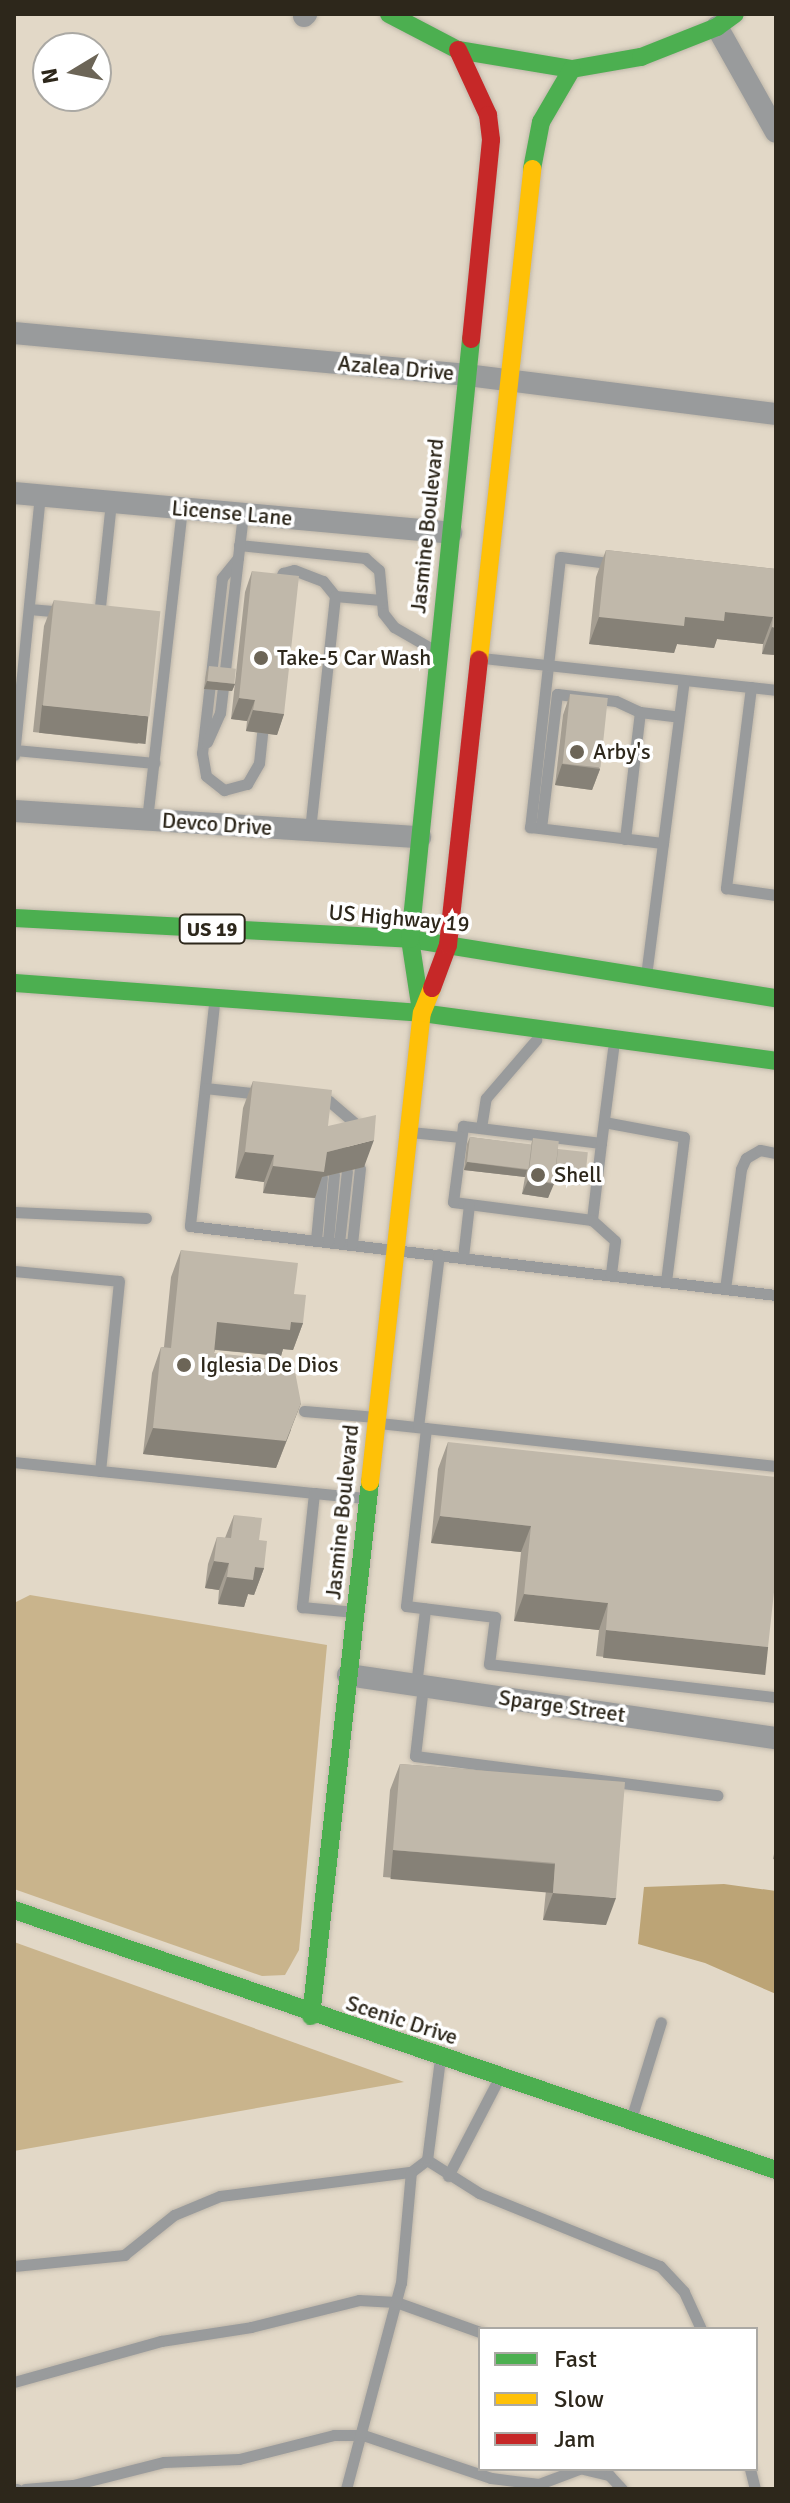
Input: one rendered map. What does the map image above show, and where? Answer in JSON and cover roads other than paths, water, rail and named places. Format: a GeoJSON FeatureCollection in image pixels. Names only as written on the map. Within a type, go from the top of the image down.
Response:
{"type":"FeatureCollection","features":[{"type":"Feature","properties":{"kind":"main road"},"geometry":{"type":"LineString","coordinates":[[389,14],[458,50],[572,69],[641,57],[726,20]]}},
{"type":"Feature","properties":{"kind":"main road","name":"Jasmine Boulevard"},"geometry":{"type":"LineString","coordinates":[[422,1013],[410,939],[491,140],[488,115],[458,50]]}},
{"type":"Feature","properties":{"kind":"main road","name":"Jasmine Boulevard"},"geometry":{"type":"LineString","coordinates":[[311,2016],[422,1013],[448,945],[534,148],[541,122],[572,69]]}},
{"type":"Feature","properties":{"kind":"main road"},"geometry":{"type":"LineString","coordinates":[[438,652],[479,657]]}},
{"type":"Feature","properties":{"kind":"main road","name":"US Highway 19"},"geometry":{"type":"LineString","coordinates":[[14,918],[410,939],[776,998]]}},
{"type":"Feature","properties":{"kind":"main road"},"geometry":{"type":"LineString","coordinates":[[14,983],[215,995],[422,1013],[776,1061]]}},
{"type":"Feature","properties":{"kind":"main road","name":"Scenic Drive"},"geometry":{"type":"LineString","coordinates":[[14,1910],[311,2016],[776,2170]]}},
{"type":"Feature","properties":{"kind":"street"},"geometry":{"type":"LineString","coordinates":[[726,20],[776,132]]}},
{"type":"Feature","properties":{"kind":"street","name":"Azalea Drive"},"geometry":{"type":"LineString","coordinates":[[14,333],[467,375],[776,414]]}},
{"type":"Feature","properties":{"kind":"street","name":"License Lane"},"geometry":{"type":"LineString","coordinates":[[14,493],[451,533]]}},
{"type":"Feature","properties":{"kind":"street","name":"Devco Drive"},"geometry":{"type":"LineString","coordinates":[[14,811],[420,837]]}},
{"type":"Feature","properties":{"kind":"street","name":"Sparge Street"},"geometry":{"type":"LineString","coordinates":[[348,1675],[776,1738]]}},
{"type":"Feature","properties":{"kind":"lane"},"geometry":{"type":"LineString","coordinates":[[40,496],[14,752],[154,763]]}},
{"type":"Feature","properties":{"kind":"lane"},"geometry":{"type":"LineString","coordinates":[[99,616],[111,502]]}},
{"type":"Feature","properties":{"kind":"lane"},"geometry":{"type":"LineString","coordinates":[[147,820],[182,509]]}},
{"type":"Feature","properties":{"kind":"lane"},"geometry":{"type":"LineString","coordinates":[[243,514],[220,713],[202,753],[206,776],[214,785],[236,789],[254,774],[262,733]]}},
{"type":"Feature","properties":{"kind":"lane"},"geometry":{"type":"LineString","coordinates":[[239,545],[365,558],[379,570],[381,600],[394,627],[438,652]]}},
{"type":"Feature","properties":{"kind":"lane"},"geometry":{"type":"LineString","coordinates":[[637,566],[560,557],[530,827],[663,843]]}},
{"type":"Feature","properties":{"kind":"lane"},"geometry":{"type":"LineString","coordinates":[[276,595],[283,573],[294,570],[323,581],[335,596],[310,830]]}},
{"type":"Feature","properties":{"kind":"lane"},"geometry":{"type":"LineString","coordinates":[[335,596],[381,600]]}},
{"type":"Feature","properties":{"kind":"lane"},"geometry":{"type":"LineString","coordinates":[[29,609],[113,617]]}},
{"type":"Feature","properties":{"kind":"lane"},"geometry":{"type":"LineString","coordinates":[[155,621],[169,623]]}},
{"type":"Feature","properties":{"kind":"lane"},"geometry":{"type":"LineString","coordinates":[[479,657],[776,690]]}},
{"type":"Feature","properties":{"kind":"lane"},"geometry":{"type":"LineString","coordinates":[[646,977],[684,680]]}},
{"type":"Feature","properties":{"kind":"lane"},"geometry":{"type":"LineString","coordinates":[[751,687],[726,888],[776,895]]}},
{"type":"Feature","properties":{"kind":"lane"},"geometry":{"type":"LineString","coordinates":[[541,828],[557,694],[616,701],[640,712],[679,717]]}},
{"type":"Feature","properties":{"kind":"lane"},"geometry":{"type":"LineString","coordinates":[[625,839],[640,712]]}},
{"type":"Feature","properties":{"kind":"lane"},"geometry":{"type":"LineString","coordinates":[[215,995],[190,1226],[776,1295]]}},
{"type":"Feature","properties":{"kind":"lane"},"geometry":{"type":"LineString","coordinates":[[481,1128],[486,1098],[545,1028]]}},
{"type":"Feature","properties":{"kind":"lane"},"geometry":{"type":"LineString","coordinates":[[592,1220],[614,1037]]}},
{"type":"Feature","properties":{"kind":"lane"},"geometry":{"type":"LineString","coordinates":[[205,1088],[282,1096]]}},
{"type":"Feature","properties":{"kind":"lane"},"geometry":{"type":"LineString","coordinates":[[298,1098],[341,1110],[353,1118],[364,1126],[362,1143]]}},
{"type":"Feature","properties":{"kind":"lane"},"geometry":{"type":"LineString","coordinates":[[340,1123],[341,1110]]}},
{"type":"Feature","properties":{"kind":"lane"},"geometry":{"type":"LineString","coordinates":[[352,1132],[353,1118]]}},
{"type":"Feature","properties":{"kind":"lane"},"geometry":{"type":"LineString","coordinates":[[604,1122],[684,1137],[666,1282]]}},
{"type":"Feature","properties":{"kind":"lane"},"geometry":{"type":"LineString","coordinates":[[601,1143],[463,1126],[453,1202],[592,1220],[615,1241],[611,1275]]}},
{"type":"Feature","properties":{"kind":"lane"},"geometry":{"type":"LineString","coordinates":[[409,1132],[461,1137]]}},
{"type":"Feature","properties":{"kind":"lane"},"geometry":{"type":"LineString","coordinates":[[725,1289],[741,1169],[746,1158],[760,1150],[776,1153]]}},
{"type":"Feature","properties":{"kind":"lane"},"geometry":{"type":"LineString","coordinates":[[352,1244],[360,1168]]}},
{"type":"Feature","properties":{"kind":"lane"},"geometry":{"type":"LineString","coordinates":[[328,1241],[347,1171]]}},
{"type":"Feature","properties":{"kind":"lane"},"geometry":{"type":"LineString","coordinates":[[328,1176],[328,1241]]}},
{"type":"Feature","properties":{"kind":"lane"},"geometry":{"type":"LineString","coordinates":[[463,1257],[469,1204]]}},
{"type":"Feature","properties":{"kind":"lane"},"geometry":{"type":"LineString","coordinates":[[14,1212],[146,1218]]}},
{"type":"Feature","properties":{"kind":"lane"},"geometry":{"type":"LineString","coordinates":[[439,1254],[406,1606],[495,1617],[489,1664],[776,1697]]}},
{"type":"Feature","properties":{"kind":"lane"},"geometry":{"type":"LineString","coordinates":[[14,1271],[119,1281],[100,1471]]}},
{"type":"Feature","properties":{"kind":"lane"},"geometry":{"type":"LineString","coordinates":[[304,1411],[422,1428],[776,1466]]}},
{"type":"Feature","properties":{"kind":"lane"},"geometry":{"type":"LineString","coordinates":[[14,1462],[368,1499]]}},
{"type":"Feature","properties":{"kind":"lane"},"geometry":{"type":"LineString","coordinates":[[314,1493],[302,1607],[355,1612]]}},
{"type":"Feature","properties":{"kind":"lane"},"geometry":{"type":"LineString","coordinates":[[425,1609],[415,1756],[717,1795]]}},
{"type":"Feature","properties":{"kind":"lane"},"geometry":{"type":"LineString","coordinates":[[776,1727],[776,1738]]}},
{"type":"Feature","properties":{"kind":"lane"},"geometry":{"type":"LineString","coordinates":[[630,2121],[661,2022]]}},
{"type":"Feature","properties":{"kind":"lane"},"geometry":{"type":"LineString","coordinates":[[14,2266],[124,2255],[174,2215],[220,2196],[411,2172],[427,2160],[440,2058]]}},
{"type":"Feature","properties":{"kind":"lane"},"geometry":{"type":"LineString","coordinates":[[448,2176],[499,2078]]}},
{"type":"Feature","properties":{"kind":"lane"},"geometry":{"type":"LineString","coordinates":[[427,2160],[448,2176],[660,2266],[684,2292],[700,2327]]}},
{"type":"Feature","properties":{"kind":"lane"},"geometry":{"type":"LineString","coordinates":[[346,2489],[363,2435],[396,2302],[411,2172]]}},
{"type":"Feature","properties":{"kind":"lane"},"geometry":{"type":"LineString","coordinates":[[14,2382],[161,2341],[251,2327],[359,2300],[396,2302],[478,2331]]}},
{"type":"Feature","properties":{"kind":"lane"},"geometry":{"type":"LineString","coordinates":[[25,2489],[73,2485],[164,2462],[239,2459],[305,2438],[363,2435],[491,2478],[539,2484],[575,2471]]}},
{"type":"Feature","properties":{"kind":"lane"},"geometry":{"type":"LineString","coordinates":[[590,2471],[609,2475],[622,2489]]}},
{"type":"Feature","properties":{"kind":"place","name":"Take-5 Car Wash"},"geometry":{"type":"Point","coordinates":[261,658]}},
{"type":"Feature","properties":{"kind":"place","name":"Arby's"},"geometry":{"type":"Point","coordinates":[577,752]}},
{"type":"Feature","properties":{"kind":"place","name":"Shell"},"geometry":{"type":"Point","coordinates":[538,1175]}},
{"type":"Feature","properties":{"kind":"place","name":"Iglesia De Dios"},"geometry":{"type":"Point","coordinates":[184,1365]}}]}
